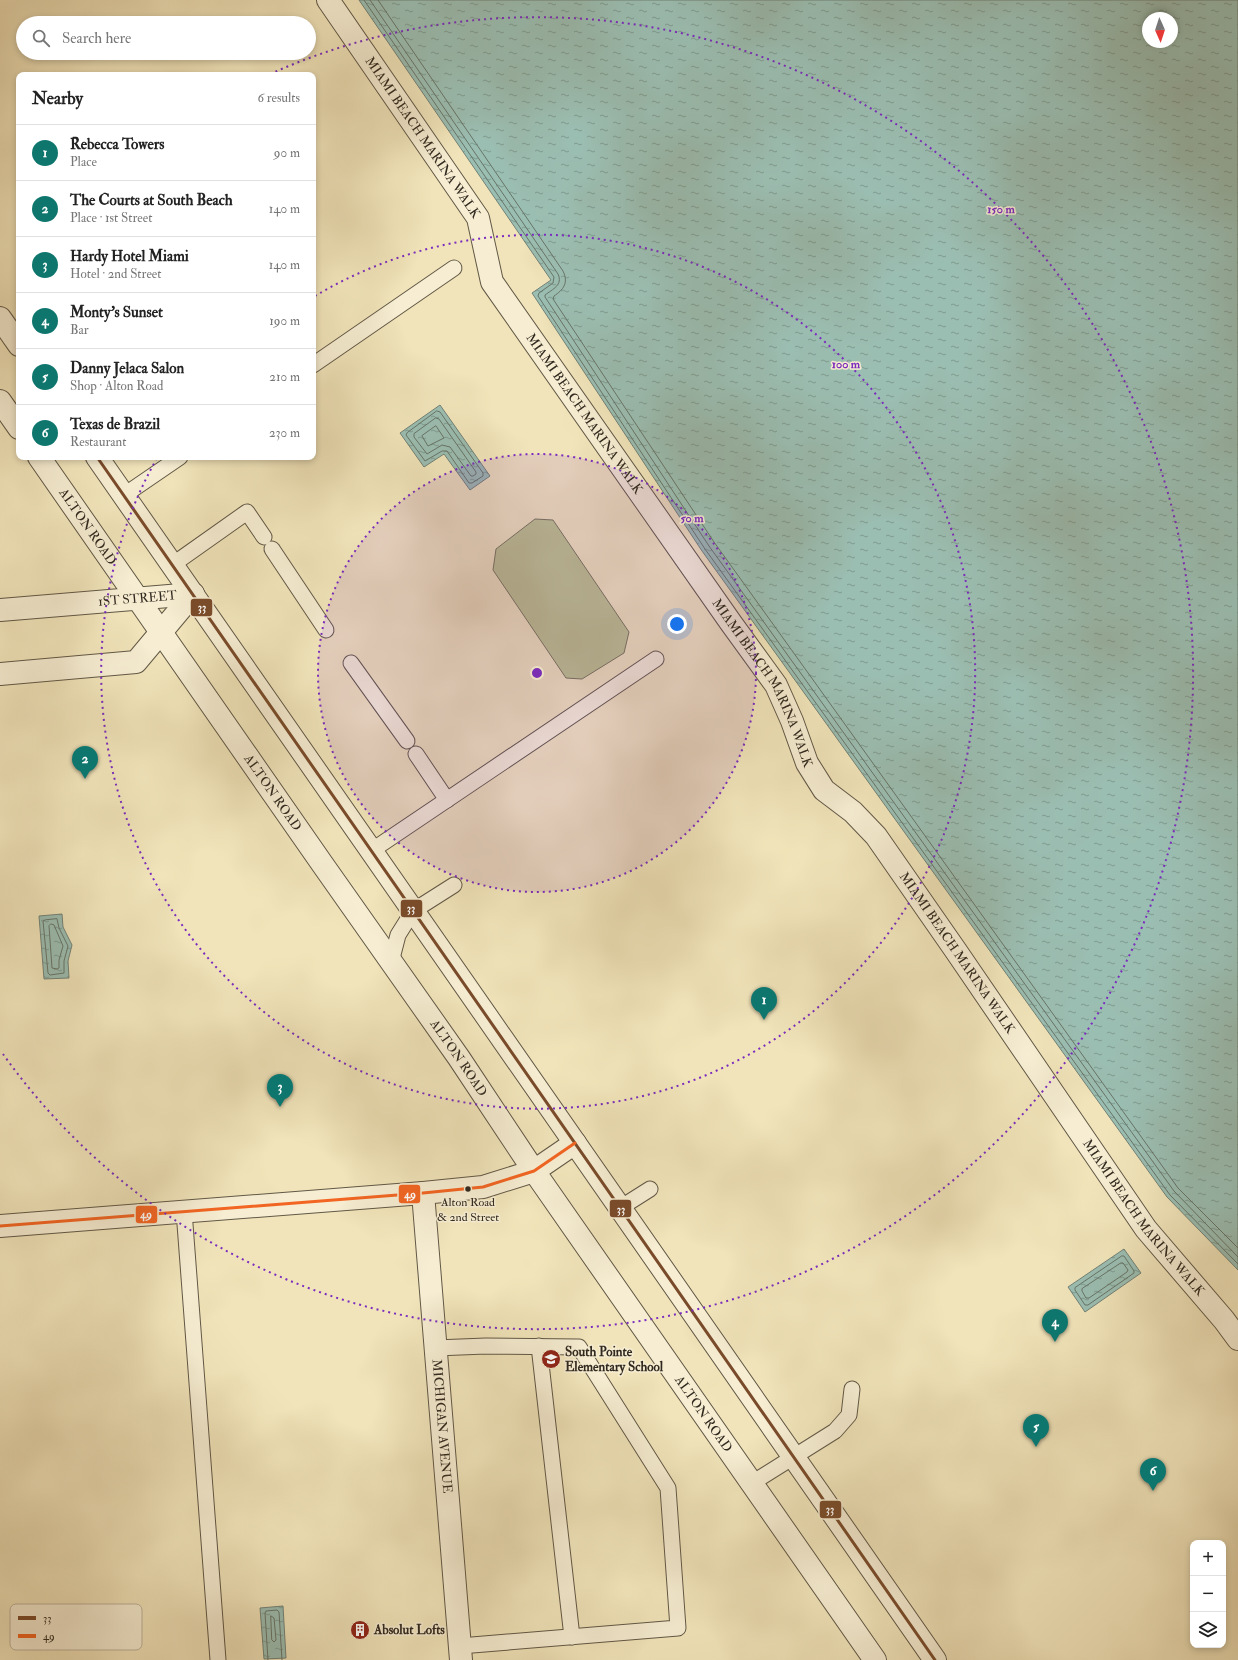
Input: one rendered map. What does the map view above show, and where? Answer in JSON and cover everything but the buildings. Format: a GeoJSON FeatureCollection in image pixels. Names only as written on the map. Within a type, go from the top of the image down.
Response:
{"type":"FeatureCollection","features":[{"type":"Feature","properties":{"kind":"street","name":"MIAMI BEACH MARINA WALK"},"geometry":{"type":"LineString","coordinates":[[328,0],[478,218],[492,282],[776,685],[792,721],[807,763],[824,790],[853,812],[876,836],[956,950],[1146,1229],[1224,1320],[1238,1339]]}},
{"type":"Feature","properties":{"kind":"street"},"geometry":{"type":"LineString","coordinates":[[0,318],[16,341]]}},
{"type":"Feature","properties":{"kind":"street"},"geometry":{"type":"LineString","coordinates":[[0,401],[16,424]]}},
{"type":"Feature","properties":{"kind":"street","name":"ALTON ROAD"},"geometry":{"type":"LineString","coordinates":[[41,460],[459,1058],[534,1171],[875,1660]]}},
{"type":"Feature","properties":{"kind":"street"},"geometry":{"type":"LineString","coordinates":[[99,460],[935,1660]]}},
{"type":"Feature","properties":{"kind":"street","name":"1ST STREET"},"geometry":{"type":"LineString","coordinates":[[0,610],[193,594]]}},
{"type":"Feature","properties":{"kind":"street","name":"1ST STREET"},"geometry":{"type":"LineString","coordinates":[[0,674],[136,662],[193,594]]}},
{"type":"Feature","properties":{"kind":"street"},"geometry":{"type":"LineString","coordinates":[[0,1226],[483,1187],[534,1171],[575,1143]]}},
{"type":"Feature","properties":{"kind":"street","name":"MICHIGAN AVENUE"},"geometry":{"type":"LineString","coordinates":[[422,1193],[461,1653]]}},
{"type":"Feature","properties":{"kind":"lane"},"geometry":{"type":"LineString","coordinates":[[316,363],[454,268]]}},
{"type":"Feature","properties":{"kind":"lane"},"geometry":{"type":"LineString","coordinates":[[124,496],[176,460]]}},
{"type":"Feature","properties":{"kind":"lane"},"geometry":{"type":"LineString","coordinates":[[172,565],[247,512],[326,630]]}},
{"type":"Feature","properties":{"kind":"lane"},"geometry":{"type":"LineString","coordinates":[[371,851],[656,659]]}},
{"type":"Feature","properties":{"kind":"lane"},"geometry":{"type":"LineString","coordinates":[[351,663],[407,741]]}},
{"type":"Feature","properties":{"kind":"lane"},"geometry":{"type":"LineString","coordinates":[[416,754],[447,800]]}},
{"type":"Feature","properties":{"kind":"lane"},"geometry":{"type":"LineString","coordinates":[[391,962],[398,935],[413,911],[454,885]]}},
{"type":"Feature","properties":{"kind":"lane"},"geometry":{"type":"LineString","coordinates":[[620,1208],[650,1189]]}},
{"type":"Feature","properties":{"kind":"lane"},"geometry":{"type":"LineString","coordinates":[[184,1211],[218,1660]]}},
{"type":"Feature","properties":{"kind":"lane"},"geometry":{"type":"LineString","coordinates":[[436,1348],[486,1346],[579,1347],[668,1488],[678,1628],[572,1637],[461,1653]]}},
{"type":"Feature","properties":{"kind":"lane"},"geometry":{"type":"LineString","coordinates":[[539,1346],[572,1637]]}},
{"type":"Feature","properties":{"kind":"lane"},"geometry":{"type":"LineString","coordinates":[[752,1483],[835,1431],[849,1415],[852,1390]]}},
{"type":"Feature","properties":{"kind":"green space"},"geometry":{"type":"Polygon","coordinates":[[[535,519],[553,520],[629,632],[624,653],[582,679],[566,678],[493,570],[496,549],[535,519]]]}},
{"type":"Feature","properties":{"kind":"water"},"geometry":{"type":"Polygon","coordinates":[[[359,0],[1238,0],[1238,1270],[1167,1197],[702,551],[532,293],[551,280],[359,0]]]}},
{"type":"Feature","properties":{"kind":"water"},"geometry":{"type":"Polygon","coordinates":[[[440,405],[490,476],[470,490],[444,454],[424,467],[400,433],[440,405]]]}},
{"type":"Feature","properties":{"kind":"water"},"geometry":{"type":"Polygon","coordinates":[[[62,914],[63,927],[72,945],[68,961],[69,978],[44,979],[39,916],[62,914]]]}},
{"type":"Feature","properties":{"kind":"water"},"geometry":{"type":"Polygon","coordinates":[[[1124,1249],[1141,1273],[1085,1312],[1068,1287],[1124,1249]]]}},
{"type":"Feature","properties":{"kind":"water"},"geometry":{"type":"Polygon","coordinates":[[[283,1606],[286,1658],[264,1659],[260,1608],[283,1606]]]}},
{"type":"Feature","properties":{"kind":"transit line","name":"33"},"geometry":{"type":"LineString","coordinates":[[99,460],[935,1660]]}},
{"type":"Feature","properties":{"kind":"transit line","name":"49"},"geometry":{"type":"LineString","coordinates":[[0,1226],[483,1187],[534,1171],[575,1143]]}},
{"type":"Feature","properties":{"kind":"place","name":"The Courts at South Beach"},"geometry":{"type":"Point","coordinates":[85,779]}},
{"type":"Feature","properties":{"kind":"place","name":"Rebecca Towers"},"geometry":{"type":"Point","coordinates":[764,1020]}},
{"type":"Feature","properties":{"kind":"place","name":"Hardy Hotel Miami"},"geometry":{"type":"Point","coordinates":[280,1107]}},
{"type":"Feature","properties":{"kind":"place","name":"Alton Road & 2nd Street"},"geometry":{"type":"Point","coordinates":[468,1189]}},
{"type":"Feature","properties":{"kind":"place","name":"Monty's Sunset"},"geometry":{"type":"Point","coordinates":[1055,1342]}},
{"type":"Feature","properties":{"kind":"place","name":"South Pointe Elementary School"},"geometry":{"type":"Point","coordinates":[551,1359]}},
{"type":"Feature","properties":{"kind":"place","name":"Danny Jelaca Salon"},"geometry":{"type":"Point","coordinates":[1036,1447]}},
{"type":"Feature","properties":{"kind":"place","name":"Texas de Brazil"},"geometry":{"type":"Point","coordinates":[1153,1491]}},
{"type":"Feature","properties":{"kind":"place","name":"Absolut Lofts"},"geometry":{"type":"Point","coordinates":[360,1630]}}]}
